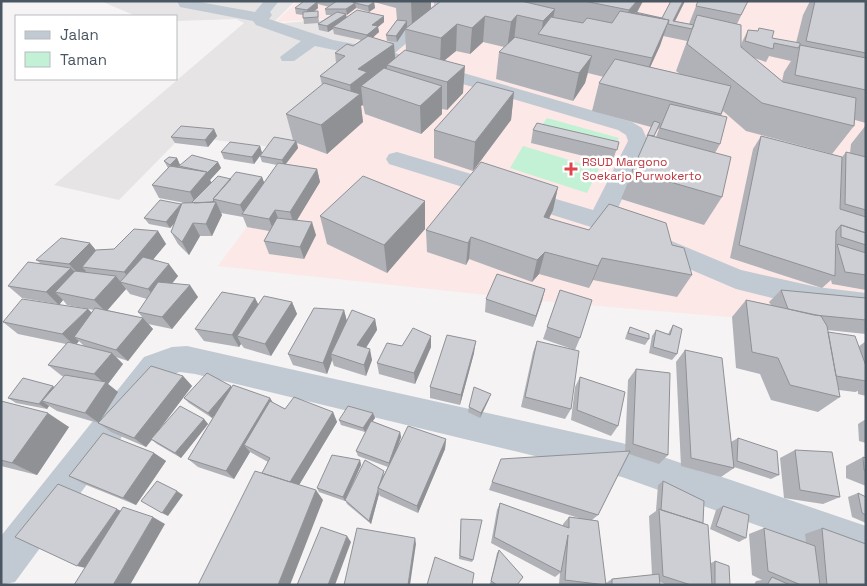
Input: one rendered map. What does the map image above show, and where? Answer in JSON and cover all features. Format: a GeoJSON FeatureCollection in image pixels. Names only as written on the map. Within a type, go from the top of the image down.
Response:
{"type":"FeatureCollection","features":[{"type":"Feature","properties":{"kind":"street"},"geometry":{"type":"LineString","coordinates":[[184,1],[185,4],[204,9],[241,1]]}},
{"type":"Feature","properties":{"kind":"street"},"geometry":{"type":"LineString","coordinates":[[221,6],[273,12],[285,1]]}},
{"type":"Feature","properties":{"kind":"street"},"geometry":{"type":"LineString","coordinates":[[383,55],[441,6],[441,1]]}},
{"type":"Feature","properties":{"kind":"street"},"geometry":{"type":"LineString","coordinates":[[266,12],[267,26],[331,46],[383,55],[484,93],[625,126],[635,132],[638,141],[600,221]]}},
{"type":"Feature","properties":{"kind":"street"},"geometry":{"type":"LineString","coordinates":[[288,58],[313,40]]}},
{"type":"Feature","properties":{"kind":"street"},"geometry":{"type":"LineString","coordinates":[[415,159],[600,221],[736,279],[817,298],[866,304]]}},
{"type":"Feature","properties":{"kind":"street"},"geometry":{"type":"LineString","coordinates":[[1,568],[155,367],[171,358],[194,360],[220,368],[622,460],[866,545]]}},
{"type":"Feature","properties":{"kind":"shaded area"},"geometry":{"type":"Polygon","coordinates":[[[101,1],[295,1],[272,24],[373,16],[288,149],[182,136],[119,200],[54,185],[244,23],[236,19],[178,21],[178,15],[134,15],[101,1]]]}},
{"type":"Feature","properties":{"kind":"shaded area","name":"RSUD Margono Soekarjo Purwokerto"},"geometry":{"type":"Polygon","coordinates":[[[298,1],[866,1],[866,322],[824,325],[542,301],[218,266],[247,227],[288,149],[373,16],[276,22],[298,1]]]}},
{"type":"Feature","properties":{"kind":"green space"},"geometry":{"type":"Polygon","coordinates":[[[547,118],[619,138],[609,159],[534,136],[547,118]]]}},
{"type":"Feature","properties":{"kind":"green space"},"geometry":{"type":"Polygon","coordinates":[[[523,146],[599,169],[587,193],[510,168],[523,146]]]}},
{"type":"Feature","properties":{"kind":"building"},"geometry":{"type":"Polygon","coordinates":[[[304,1],[317,2],[307,10],[295,8],[304,1]]]}},
{"type":"Feature","properties":{"kind":"building"},"geometry":{"type":"Polygon","coordinates":[[[337,1],[355,3],[346,9],[325,9],[337,1]]]}},
{"type":"Feature","properties":{"kind":"building"},"geometry":{"type":"Polygon","coordinates":[[[357,1],[374,2],[368,6],[355,3],[357,1]]]}},
{"type":"Feature","properties":{"kind":"building"},"geometry":{"type":"Polygon","coordinates":[[[441,1],[521,1],[555,9],[543,21],[517,15],[511,22],[485,16],[472,28],[457,24],[441,38],[405,29],[441,1]]]}},
{"type":"Feature","properties":{"kind":"building"},"geometry":{"type":"Polygon","coordinates":[[[584,1],[637,1],[629,10],[584,1]]]}},
{"type":"Feature","properties":{"kind":"building"},"geometry":{"type":"Polygon","coordinates":[[[671,1],[683,1],[673,21],[694,25],[692,29],[668,24],[669,20],[634,13],[662,18],[671,1]]]}},
{"type":"Feature","properties":{"kind":"building"},"geometry":{"type":"Polygon","coordinates":[[[698,1],[748,1],[741,15],[696,6],[698,1]]]}},
{"type":"Feature","properties":{"kind":"building"},"geometry":{"type":"Polygon","coordinates":[[[815,1],[866,1],[866,53],[806,41],[815,1]]]}},
{"type":"Feature","properties":{"kind":"building"},"geometry":{"type":"Polygon","coordinates":[[[357,10],[384,16],[372,25],[378,26],[367,35],[333,27],[357,10]]]}},
{"type":"Feature","properties":{"kind":"building"},"geometry":{"type":"Polygon","coordinates":[[[318,11],[318,17],[303,18],[303,12],[318,11]]]}},
{"type":"Feature","properties":{"kind":"building"},"geometry":{"type":"Polygon","coordinates":[[[620,11],[669,20],[652,58],[538,34],[551,17],[583,23],[587,18],[612,23],[620,11]]]}},
{"type":"Feature","properties":{"kind":"building"},"geometry":{"type":"Polygon","coordinates":[[[337,12],[346,14],[327,26],[318,24],[337,12]]]}},
{"type":"Feature","properties":{"kind":"building"},"geometry":{"type":"Polygon","coordinates":[[[697,15],[741,25],[741,47],[783,82],[856,98],[854,126],[762,103],[687,44],[697,15]]]}},
{"type":"Feature","properties":{"kind":"building"},"geometry":{"type":"Polygon","coordinates":[[[397,20],[407,21],[396,36],[386,35],[397,20]]]}},
{"type":"Feature","properties":{"kind":"building"},"geometry":{"type":"Polygon","coordinates":[[[759,28],[774,31],[772,38],[800,43],[800,45],[798,48],[774,43],[773,49],[745,41],[748,30],[758,31],[759,28]]]}},
{"type":"Feature","properties":{"kind":"building"},"geometry":{"type":"Polygon","coordinates":[[[368,36],[394,44],[358,69],[367,72],[350,85],[320,76],[345,56],[335,53],[347,44],[353,46],[368,36]]]}},
{"type":"Feature","properties":{"kind":"building"},"geometry":{"type":"Polygon","coordinates":[[[515,37],[592,56],[579,73],[499,52],[515,37]]]}},
{"type":"Feature","properties":{"kind":"building"},"geometry":{"type":"Polygon","coordinates":[[[800,45],[866,58],[866,90],[795,75],[800,45]]]}},
{"type":"Feature","properties":{"kind":"building"},"geometry":{"type":"Polygon","coordinates":[[[405,50],[465,66],[447,82],[387,65],[405,50]]]}},
{"type":"Feature","properties":{"kind":"building"},"geometry":{"type":"Polygon","coordinates":[[[615,59],[731,86],[721,114],[599,83],[615,59]]]}},
{"type":"Feature","properties":{"kind":"building"},"geometry":{"type":"Polygon","coordinates":[[[384,68],[442,86],[420,106],[361,86],[384,68]]]}},
{"type":"Feature","properties":{"kind":"building"},"geometry":{"type":"Polygon","coordinates":[[[477,82],[514,92],[475,142],[434,130],[477,82]]]}},
{"type":"Feature","properties":{"kind":"building"},"geometry":{"type":"Polygon","coordinates":[[[324,83],[360,94],[321,125],[286,114],[324,83]]]}},
{"type":"Feature","properties":{"kind":"building"},"geometry":{"type":"Polygon","coordinates":[[[670,104],[727,117],[720,144],[660,128],[670,104]]]}},
{"type":"Feature","properties":{"kind":"building"},"geometry":{"type":"Polygon","coordinates":[[[654,121],[660,123],[654,136],[647,136],[654,121]]]}},
{"type":"Feature","properties":{"kind":"building"},"geometry":{"type":"Polygon","coordinates":[[[537,123],[619,142],[617,150],[533,130],[537,123]]]}},
{"type":"Feature","properties":{"kind":"building"},"geometry":{"type":"Polygon","coordinates":[[[181,126],[214,129],[205,140],[171,137],[181,126]]]}},
{"type":"Feature","properties":{"kind":"building"},"geometry":{"type":"Polygon","coordinates":[[[648,135],[731,157],[722,197],[632,171],[648,135]]]}},
{"type":"Feature","properties":{"kind":"building"},"geometry":{"type":"Polygon","coordinates":[[[761,136],[842,157],[840,209],[866,217],[866,233],[841,225],[836,231],[835,276],[739,245],[761,136]]]}},
{"type":"Feature","properties":{"kind":"building"},"geometry":{"type":"Polygon","coordinates":[[[274,137],[296,141],[282,160],[260,156],[274,137]]]}},
{"type":"Feature","properties":{"kind":"building"},"geometry":{"type":"Polygon","coordinates":[[[230,142],[260,146],[252,157],[221,152],[230,142]]]}},
{"type":"Feature","properties":{"kind":"building"},"geometry":{"type":"Polygon","coordinates":[[[846,152],[866,157],[866,210],[845,204],[846,152]]]}},
{"type":"Feature","properties":{"kind":"building"},"geometry":{"type":"Polygon","coordinates":[[[192,155],[218,162],[207,173],[179,166],[192,155]]]}},
{"type":"Feature","properties":{"kind":"building"},"geometry":{"type":"Polygon","coordinates":[[[169,157],[177,158],[170,165],[164,161],[169,157]]]}},
{"type":"Feature","properties":{"kind":"building"},"geometry":{"type":"Polygon","coordinates":[[[481,162],[558,187],[544,217],[589,230],[609,204],[666,223],[672,245],[684,248],[692,275],[602,258],[598,266],[545,252],[537,260],[471,237],[468,243],[426,230],[481,162]]]}},
{"type":"Feature","properties":{"kind":"building"},"geometry":{"type":"Polygon","coordinates":[[[278,163],[317,169],[290,212],[275,210],[269,219],[242,214],[278,163]]]}},
{"type":"Feature","properties":{"kind":"building"},"geometry":{"type":"Polygon","coordinates":[[[170,166],[207,172],[190,192],[152,185],[170,166]]]}},
{"type":"Feature","properties":{"kind":"building"},"geometry":{"type":"Polygon","coordinates":[[[236,172],[262,177],[240,205],[213,199],[236,172]]]}},
{"type":"Feature","properties":{"kind":"building"},"geometry":{"type":"Polygon","coordinates":[[[218,176],[231,179],[212,202],[192,202],[218,176]]]}},
{"type":"Feature","properties":{"kind":"building"},"geometry":{"type":"Polygon","coordinates":[[[363,176],[425,201],[384,245],[320,216],[363,176]]]}},
{"type":"Feature","properties":{"kind":"building"},"geometry":{"type":"Polygon","coordinates":[[[160,200],[181,204],[166,222],[144,218],[160,200]]]}},
{"type":"Feature","properties":{"kind":"building"},"geometry":{"type":"Polygon","coordinates":[[[216,202],[206,224],[193,223],[182,242],[171,232],[182,203],[216,202]]]}},
{"type":"Feature","properties":{"kind":"building"},"geometry":{"type":"Polygon","coordinates":[[[277,218],[312,222],[300,247],[264,241],[277,218]]]}},
{"type":"Feature","properties":{"kind":"building"},"geometry":{"type":"Polygon","coordinates":[[[841,225],[866,233],[866,245],[841,237],[841,225]]]}},
{"type":"Feature","properties":{"kind":"building"},"geometry":{"type":"Polygon","coordinates":[[[134,229],[158,231],[124,272],[82,267],[96,250],[114,249],[134,229]]]}},
{"type":"Feature","properties":{"kind":"building"},"geometry":{"type":"Polygon","coordinates":[[[61,238],[90,243],[69,264],[36,260],[61,238]]]}},
{"type":"Feature","properties":{"kind":"building"},"geometry":{"type":"Polygon","coordinates":[[[837,244],[866,253],[866,275],[845,272],[837,244]]]}},
{"type":"Feature","properties":{"kind":"building"},"geometry":{"type":"Polygon","coordinates":[[[143,257],[169,264],[148,289],[120,282],[143,257]]]}},
{"type":"Feature","properties":{"kind":"building"},"geometry":{"type":"Polygon","coordinates":[[[28,262],[71,268],[46,292],[8,286],[28,262]]]}},
{"type":"Feature","properties":{"kind":"building"},"geometry":{"type":"Polygon","coordinates":[[[75,271],[116,276],[94,300],[55,292],[75,271]]]}},
{"type":"Feature","properties":{"kind":"building"},"geometry":{"type":"Polygon","coordinates":[[[497,274],[545,289],[536,316],[486,299],[497,274]]]}},
{"type":"Feature","properties":{"kind":"building"},"geometry":{"type":"Polygon","coordinates":[[[158,282],[190,285],[162,317],[138,312],[158,282]]]}},
{"type":"Feature","properties":{"kind":"building"},"geometry":{"type":"Polygon","coordinates":[[[560,290],[592,300],[580,338],[547,327],[560,290]]]}},
{"type":"Feature","properties":{"kind":"building"},"geometry":{"type":"Polygon","coordinates":[[[781,290],[866,298],[866,320],[814,315],[788,309],[781,290]]]}},
{"type":"Feature","properties":{"kind":"building"},"geometry":{"type":"Polygon","coordinates":[[[222,292],[255,298],[232,335],[195,329],[222,292]]]}},
{"type":"Feature","properties":{"kind":"building"},"geometry":{"type":"Polygon","coordinates":[[[264,296],[292,302],[265,344],[237,336],[264,296]]]}},
{"type":"Feature","properties":{"kind":"building"},"geometry":{"type":"Polygon","coordinates":[[[22,299],[88,309],[62,334],[3,322],[22,299]]]}},
{"type":"Feature","properties":{"kind":"building"},"geometry":{"type":"Polygon","coordinates":[[[746,300],[821,316],[827,326],[840,397],[790,385],[778,358],[752,352],[746,300]]]}},
{"type":"Feature","properties":{"kind":"building"},"geometry":{"type":"Polygon","coordinates":[[[95,308],[143,318],[116,350],[74,337],[95,308]]]}},
{"type":"Feature","properties":{"kind":"building"},"geometry":{"type":"Polygon","coordinates":[[[314,308],[344,310],[323,363],[288,354],[314,308]]]}},
{"type":"Feature","properties":{"kind":"building"},"geometry":{"type":"Polygon","coordinates":[[[352,310],[375,319],[357,345],[370,349],[364,365],[331,354],[352,310]]]}},
{"type":"Feature","properties":{"kind":"building"},"geometry":{"type":"Polygon","coordinates":[[[673,325],[682,329],[677,354],[653,347],[656,330],[670,335],[673,325]]]}},
{"type":"Feature","properties":{"kind":"building"},"geometry":{"type":"Polygon","coordinates":[[[630,327],[649,334],[649,339],[628,333],[630,327]]]}},
{"type":"Feature","properties":{"kind":"building"},"geometry":{"type":"Polygon","coordinates":[[[413,328],[431,336],[414,373],[377,363],[387,343],[402,346],[413,328]]]}},
{"type":"Feature","properties":{"kind":"building"},"geometry":{"type":"Polygon","coordinates":[[[828,332],[855,336],[866,366],[866,381],[836,376],[828,332]]]}},
{"type":"Feature","properties":{"kind":"building"},"geometry":{"type":"Polygon","coordinates":[[[447,335],[476,341],[461,395],[430,387],[447,335]]]}},
{"type":"Feature","properties":{"kind":"building"},"geometry":{"type":"Polygon","coordinates":[[[537,341],[579,351],[571,409],[525,397],[537,341]]]}},
{"type":"Feature","properties":{"kind":"building"},"geometry":{"type":"Polygon","coordinates":[[[68,342],[112,353],[94,374],[48,365],[68,342]]]}},
{"type":"Feature","properties":{"kind":"building"},"geometry":{"type":"Polygon","coordinates":[[[685,350],[722,358],[734,468],[691,458],[685,350]]]}},
{"type":"Feature","properties":{"kind":"building"},"geometry":{"type":"Polygon","coordinates":[[[151,366],[183,376],[134,438],[98,423],[151,366]]]}},
{"type":"Feature","properties":{"kind":"building"},"geometry":{"type":"Polygon","coordinates":[[[636,369],[670,373],[668,455],[633,444],[636,369]]]}},
{"type":"Feature","properties":{"kind":"building"},"geometry":{"type":"Polygon","coordinates":[[[207,373],[231,386],[208,413],[184,398],[207,373]]]}},
{"type":"Feature","properties":{"kind":"building"},"geometry":{"type":"Polygon","coordinates":[[[65,375],[106,382],[85,413],[42,401],[65,375]]]}},
{"type":"Feature","properties":{"kind":"building"},"geometry":{"type":"Polygon","coordinates":[[[580,377],[625,392],[618,426],[577,410],[580,377]]]}},
{"type":"Feature","properties":{"kind":"building"},"geometry":{"type":"Polygon","coordinates":[[[23,378],[53,386],[39,404],[8,398],[23,378]]]}},
{"type":"Feature","properties":{"kind":"building"},"geometry":{"type":"Polygon","coordinates":[[[233,385],[270,398],[226,471],[188,459],[233,385]]]}},
{"type":"Feature","properties":{"kind":"building"},"geometry":{"type":"Polygon","coordinates":[[[474,387],[491,394],[481,413],[469,407],[474,387]]]}},
{"type":"Feature","properties":{"kind":"building"},"geometry":{"type":"Polygon","coordinates":[[[294,397],[333,412],[290,482],[262,473],[270,458],[244,445],[270,401],[285,409],[294,397]]]}},
{"type":"Feature","properties":{"kind":"building"},"geometry":{"type":"Polygon","coordinates":[[[1,401],[48,413],[12,463],[1,460],[1,401]]]}},
{"type":"Feature","properties":{"kind":"building"},"geometry":{"type":"Polygon","coordinates":[[[180,406],[204,419],[175,453],[151,439],[180,406]]]}},
{"type":"Feature","properties":{"kind":"building"},"geometry":{"type":"Polygon","coordinates":[[[348,406],[373,413],[363,428],[339,420],[348,406]]]}},
{"type":"Feature","properties":{"kind":"building"},"geometry":{"type":"Polygon","coordinates":[[[371,421],[400,432],[389,463],[356,451],[371,421]]]}},
{"type":"Feature","properties":{"kind":"building"},"geometry":{"type":"Polygon","coordinates":[[[408,426],[446,439],[417,506],[378,488],[408,426]]]}},
{"type":"Feature","properties":{"kind":"building"},"geometry":{"type":"Polygon","coordinates":[[[103,433],[154,453],[123,498],[69,476],[103,433]]]}},
{"type":"Feature","properties":{"kind":"building"},"geometry":{"type":"Polygon","coordinates":[[[738,438],[777,451],[779,475],[737,461],[738,438]]]}},
{"type":"Feature","properties":{"kind":"building"},"geometry":{"type":"Polygon","coordinates":[[[795,450],[832,452],[840,497],[800,490],[795,450]]]}},
{"type":"Feature","properties":{"kind":"building"},"geometry":{"type":"Polygon","coordinates":[[[630,451],[598,515],[492,482],[501,459],[630,451]]]}},
{"type":"Feature","properties":{"kind":"building"},"geometry":{"type":"Polygon","coordinates":[[[332,455],[360,460],[343,497],[317,488],[332,455]]]}},
{"type":"Feature","properties":{"kind":"building"},"geometry":{"type":"Polygon","coordinates":[[[863,457],[866,458],[866,471],[864,470],[863,457]]]}},
{"type":"Feature","properties":{"kind":"building"},"geometry":{"type":"Polygon","coordinates":[[[365,460],[384,471],[369,521],[345,500],[365,460]]]}},
{"type":"Feature","properties":{"kind":"building"},"geometry":{"type":"Polygon","coordinates":[[[255,471],[316,490],[278,585],[198,585],[255,471]]]}},
{"type":"Feature","properties":{"kind":"building"},"geometry":{"type":"Polygon","coordinates":[[[157,481],[177,491],[162,513],[141,501],[157,481]]]}},
{"type":"Feature","properties":{"kind":"building"},"geometry":{"type":"Polygon","coordinates":[[[663,481],[704,501],[703,523],[661,510],[663,481]]]}},
{"type":"Feature","properties":{"kind":"building"},"geometry":{"type":"Polygon","coordinates":[[[58,484],[117,509],[77,566],[15,537],[58,484]]]}},
{"type":"Feature","properties":{"kind":"building"},"geometry":{"type":"Polygon","coordinates":[[[858,493],[866,497],[866,515],[862,513],[858,493]]]}},
{"type":"Feature","properties":{"kind":"building"},"geometry":{"type":"Polygon","coordinates":[[[500,503],[569,528],[569,517],[598,521],[606,585],[565,580],[568,535],[561,572],[494,537],[500,503]]]}},
{"type":"Feature","properties":{"kind":"building"},"geometry":{"type":"Polygon","coordinates":[[[723,506],[749,515],[746,538],[716,526],[723,506]]]}},
{"type":"Feature","properties":{"kind":"building"},"geometry":{"type":"Polygon","coordinates":[[[123,507],[153,517],[113,585],[74,585],[123,507]]]}},
{"type":"Feature","properties":{"kind":"building"},"geometry":{"type":"Polygon","coordinates":[[[659,509],[708,525],[712,585],[691,585],[663,576],[659,509]]]}},
{"type":"Feature","properties":{"kind":"building"},"geometry":{"type":"Polygon","coordinates":[[[461,519],[482,520],[473,560],[460,556],[461,519]]]}},
{"type":"Feature","properties":{"kind":"building"},"geometry":{"type":"Polygon","coordinates":[[[321,527],[347,536],[328,585],[297,585],[321,527]]]}},
{"type":"Feature","properties":{"kind":"building"},"geometry":{"type":"Polygon","coordinates":[[[357,528],[415,538],[408,585],[344,585],[357,528]]]}},
{"type":"Feature","properties":{"kind":"building"},"geometry":{"type":"Polygon","coordinates":[[[764,528],[815,546],[820,585],[801,585],[768,571],[764,528]]]}},
{"type":"Feature","properties":{"kind":"building"},"geometry":{"type":"Polygon","coordinates":[[[822,528],[866,544],[866,585],[827,585],[822,528]]]}},
{"type":"Feature","properties":{"kind":"building"},"geometry":{"type":"Polygon","coordinates":[[[499,550],[523,577],[517,585],[497,585],[491,581],[499,550]]]}},
{"type":"Feature","properties":{"kind":"building"},"geometry":{"type":"Polygon","coordinates":[[[435,557],[474,573],[472,585],[427,585],[435,557]]]}},
{"type":"Feature","properties":{"kind":"building"},"geometry":{"type":"Polygon","coordinates":[[[715,561],[729,566],[730,585],[715,585],[715,561]]]}},
{"type":"Feature","properties":{"kind":"building"},"geometry":{"type":"Polygon","coordinates":[[[659,574],[660,585],[612,585],[612,579],[659,574]]]}},
{"type":"Feature","properties":{"kind":"building"},"geometry":{"type":"Polygon","coordinates":[[[772,577],[790,585],[767,585],[772,577]]]}},
{"type":"Feature","properties":{"kind":"place","name":"RSUD Margono Soekarjo Purwokerto"},"geometry":{"type":"Point","coordinates":[571,169]}}]}
